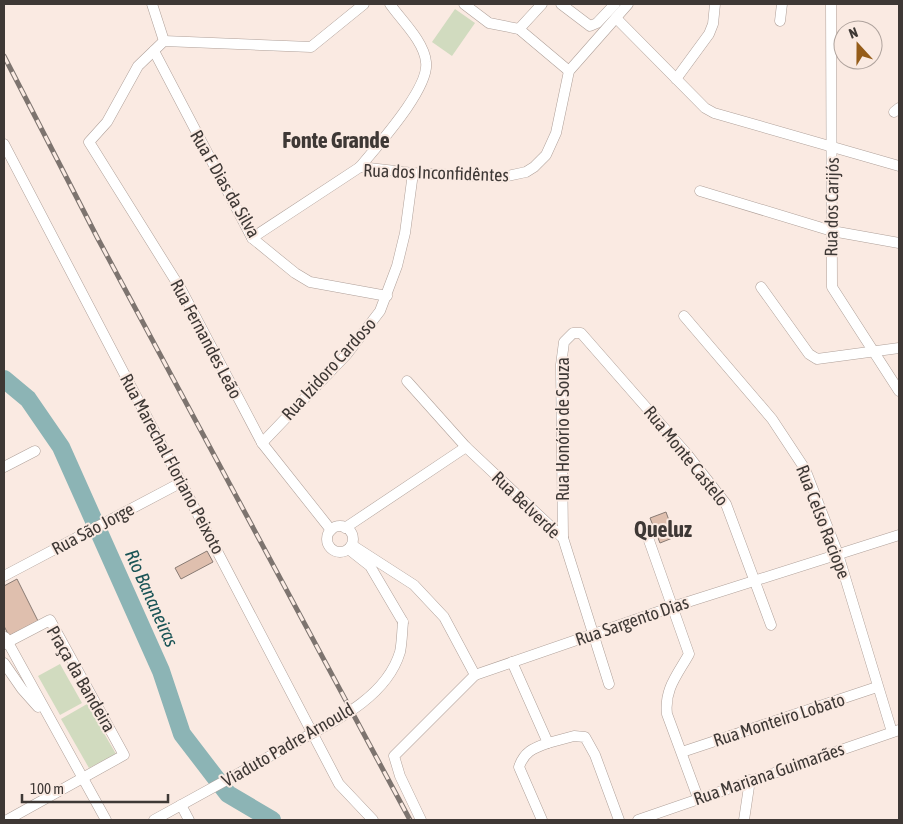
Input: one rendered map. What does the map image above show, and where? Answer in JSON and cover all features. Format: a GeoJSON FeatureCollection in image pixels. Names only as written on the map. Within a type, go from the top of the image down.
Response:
{"type":"FeatureCollection","features":[{"type":"Feature","properties":{"kind":"street"},"geometry":{"type":"LineString","coordinates":[[152,4],[164,42]]}},
{"type":"Feature","properties":{"kind":"street"},"geometry":{"type":"LineString","coordinates":[[154,51],[164,42],[311,47],[364,4]]}},
{"type":"Feature","properties":{"kind":"street"},"geometry":{"type":"LineString","coordinates":[[360,167],[402,114],[422,83],[425,69],[426,62],[419,44],[390,4]]}},
{"type":"Feature","properties":{"kind":"street"},"geometry":{"type":"LineString","coordinates":[[464,4],[489,23],[519,29],[569,71]]}},
{"type":"Feature","properties":{"kind":"street"},"geometry":{"type":"LineString","coordinates":[[519,29],[542,4]]}},
{"type":"Feature","properties":{"kind":"street"},"geometry":{"type":"LineString","coordinates":[[561,4],[590,26],[597,23],[615,4]]}},
{"type":"Feature","properties":{"kind":"street","name":"Rua dos Inconfidêntes"},"geometry":{"type":"LineString","coordinates":[[252,238],[360,167],[413,173],[503,177],[526,172],[546,155],[556,133],[569,71],[628,4]]}},
{"type":"Feature","properties":{"kind":"street"},"geometry":{"type":"LineString","coordinates":[[676,79],[709,34],[713,24],[715,4]]}},
{"type":"Feature","properties":{"kind":"street"},"geometry":{"type":"LineString","coordinates":[[780,21],[782,4]]}},
{"type":"Feature","properties":{"kind":"street","name":"Rua dos Carijós"},"geometry":{"type":"LineString","coordinates":[[831,4],[832,287],[899,391]]}},
{"type":"Feature","properties":{"kind":"street"},"geometry":{"type":"LineString","coordinates":[[616,18],[705,108],[714,113],[899,166]]}},
{"type":"Feature","properties":{"kind":"street","name":"Rua Fernandes Leão"},"geometry":{"type":"LineString","coordinates":[[154,51],[138,66],[106,122],[89,142],[182,291],[262,443],[331,530]]}},
{"type":"Feature","properties":{"kind":"street","name":"Rua F Dias da Silva"},"geometry":{"type":"LineString","coordinates":[[154,51],[252,238],[295,273],[310,282],[387,296]]}},
{"type":"Feature","properties":{"kind":"street","name":"Rua Marechal Floriano Peixoto"},"geometry":{"type":"LineString","coordinates":[[4,144],[339,784],[373,820]]}},
{"type":"Feature","properties":{"kind":"street","name":"Rua Izidoro Cardoso"},"geometry":{"type":"LineString","coordinates":[[262,443],[348,354],[380,311],[387,296],[405,233],[413,173]]}},
{"type":"Feature","properties":{"kind":"street"},"geometry":{"type":"LineString","coordinates":[[700,191],[832,230],[899,243]]}},
{"type":"Feature","properties":{"kind":"street"},"geometry":{"type":"LineString","coordinates":[[761,287],[809,354],[817,359],[871,350],[899,348]]}},
{"type":"Feature","properties":{"kind":"street","name":"Rua Celso Raciope"},"geometry":{"type":"LineString","coordinates":[[684,316],[772,419],[796,452],[805,469],[838,554],[877,687],[896,731]]}},
{"type":"Feature","properties":{"kind":"street","name":"Rua Honório de Souza"},"geometry":{"type":"LineString","coordinates":[[563,538],[561,365],[564,342],[573,333],[581,333]]}},
{"type":"Feature","properties":{"kind":"street","name":"Rua Monte Castelo"},"geometry":{"type":"LineString","coordinates":[[581,333],[715,488],[733,518],[771,625]]}},
{"type":"Feature","properties":{"kind":"street","name":"Rua Belverde"},"geometry":{"type":"LineString","coordinates":[[407,381],[466,447],[563,538],[609,684]]}},
{"type":"Feature","properties":{"kind":"street"},"geometry":{"type":"LineString","coordinates":[[345,528],[466,447]]}},
{"type":"Feature","properties":{"kind":"street"},"geometry":{"type":"LineString","coordinates":[[4,467],[35,450]]}},
{"type":"Feature","properties":{"kind":"street","name":"Rua São Jorge"},"geometry":{"type":"LineString","coordinates":[[4,576],[182,482]]}},
{"type":"Feature","properties":{"kind":"street"},"geometry":{"type":"LineString","coordinates":[[340,526],[345,528],[352,535],[350,547],[339,552],[330,548],[327,539],[331,530],[340,526]]}},
{"type":"Feature","properties":{"kind":"street"},"geometry":{"type":"LineString","coordinates":[[646,532],[689,654],[670,685],[665,699],[667,714],[698,798]]}},
{"type":"Feature","properties":{"kind":"street","name":"Rua Sargento Dias"},"geometry":{"type":"LineString","coordinates":[[421,820],[400,776],[394,756],[476,675],[593,633],[899,535]]}},
{"type":"Feature","properties":{"kind":"street"},"geometry":{"type":"LineString","coordinates":[[350,547],[414,585],[420,591],[444,617],[476,675]]}},
{"type":"Feature","properties":{"kind":"street","name":"Viaduto Padre Arnould"},"geometry":{"type":"LineString","coordinates":[[154,820],[330,723],[366,699],[385,682],[400,652],[403,622],[370,566],[350,547]]}},
{"type":"Feature","properties":{"kind":"street","name":"Praça da Bandeira"},"geometry":{"type":"LineString","coordinates":[[5,640],[50,620],[124,755],[82,777]]}},
{"type":"Feature","properties":{"kind":"street"},"geometry":{"type":"LineString","coordinates":[[5,640],[106,820]]}},
{"type":"Feature","properties":{"kind":"street"},"geometry":{"type":"LineString","coordinates":[[4,662],[22,689],[50,719]]}},
{"type":"Feature","properties":{"kind":"street"},"geometry":{"type":"LineString","coordinates":[[512,662],[548,743]]}},
{"type":"Feature","properties":{"kind":"street","name":"Rua Monteiro Lobato"},"geometry":{"type":"LineString","coordinates":[[682,752],[877,687]]}},
{"type":"Feature","properties":{"kind":"street","name":"Rua Mariana Guimarães"},"geometry":{"type":"LineString","coordinates":[[638,820],[896,731]]}},
{"type":"Feature","properties":{"kind":"street"},"geometry":{"type":"LineString","coordinates":[[542,820],[519,768],[522,756],[533,748],[574,736],[585,737],[594,755],[619,820]]}},
{"type":"Feature","properties":{"kind":"street"},"geometry":{"type":"LineString","coordinates":[[10,819],[82,777]]}},
{"type":"Feature","properties":{"kind":"street"},"geometry":{"type":"LineString","coordinates":[[744,820],[750,780]]}},
{"type":"Feature","properties":{"kind":"street"},"geometry":{"type":"LineString","coordinates":[[181,806],[189,820]]}},
{"type":"Feature","properties":{"kind":"green space"},"geometry":{"type":"Polygon","coordinates":[[[455,9],[475,23],[452,56],[432,42],[455,9]]]}},
{"type":"Feature","properties":{"kind":"green space"},"geometry":{"type":"Polygon","coordinates":[[[60,664],[82,703],[60,715],[38,676],[60,664]]]}},
{"type":"Feature","properties":{"kind":"green space"},"geometry":{"type":"Polygon","coordinates":[[[87,704],[116,754],[89,768],[61,719],[87,704]]]}},
{"type":"Feature","properties":{"kind":"building"},"geometry":{"type":"Polygon","coordinates":[[[666,512],[675,537],[660,543],[650,518],[666,512]]]}},
{"type":"Feature","properties":{"kind":"building"},"geometry":{"type":"Polygon","coordinates":[[[207,551],[213,562],[181,579],[175,568],[207,551]]]}},
{"type":"Feature","properties":{"kind":"building"},"geometry":{"type":"Polygon","coordinates":[[[17,579],[38,621],[9,636],[4,626],[4,586],[17,579]]]}},
{"type":"Feature","properties":{"kind":"waterway","name":"Rio Bananeiras"},"geometry":{"type":"LineString","coordinates":[[4,379],[28,399],[61,447],[161,671],[182,734],[228,794],[272,820]]}},
{"type":"Feature","properties":{"kind":"railway"},"geometry":{"type":"LineString","coordinates":[[4,56],[97,237],[410,820]]}},
{"type":"Feature","properties":{"kind":"district","name":"Fonte Grande"},"geometry":{"type":"Point","coordinates":[336,140]}},
{"type":"Feature","properties":{"kind":"district","name":"Queluz"},"geometry":{"type":"Point","coordinates":[663,529]}}]}
